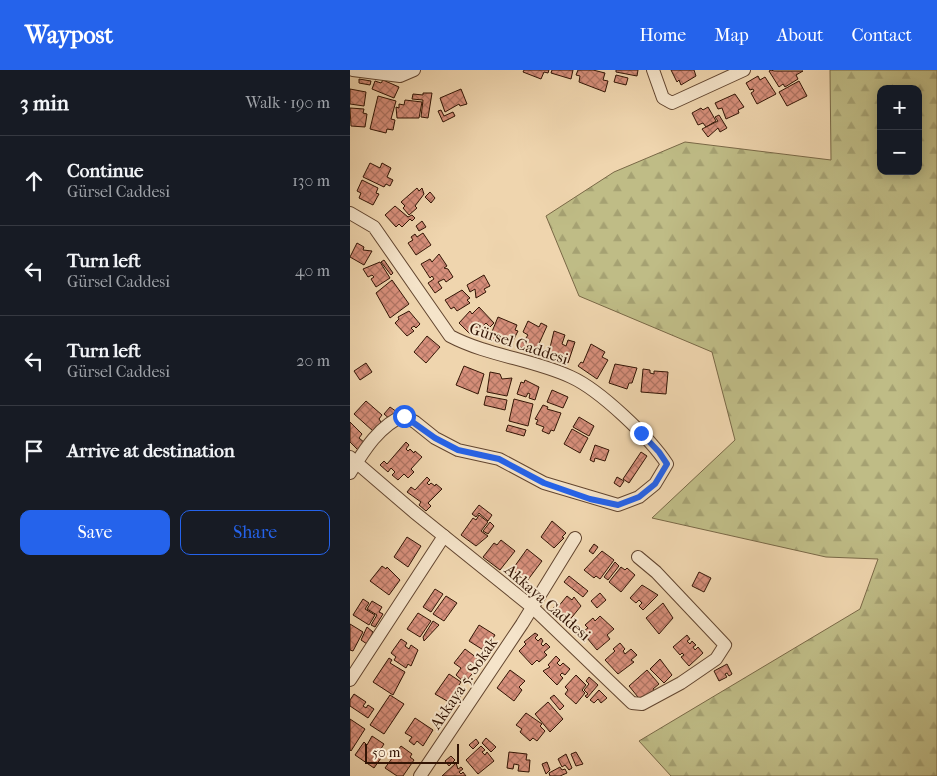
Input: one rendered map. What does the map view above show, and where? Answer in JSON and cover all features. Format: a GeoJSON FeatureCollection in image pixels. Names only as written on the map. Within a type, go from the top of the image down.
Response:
{"type":"FeatureCollection","features":[{"type":"Feature","properties":{"kind":"street"},"geometry":{"type":"LineString","coordinates":[[353,70],[400,76],[414,70]]}},
{"type":"Feature","properties":{"kind":"street"},"geometry":{"type":"LineString","coordinates":[[653,70],[663,98],[672,103],[744,70]]}},
{"type":"Feature","properties":{"kind":"street","name":"Gürsel Caddesi"},"geometry":{"type":"LineString","coordinates":[[350,213],[374,227],[450,336],[467,345],[572,377],[613,406],[659,452],[667,464],[655,484],[639,497],[618,505],[590,499],[544,483],[499,459],[458,450],[435,438],[404,416],[394,419],[384,426],[352,464]]}},
{"type":"Feature","properties":{"kind":"street","name":"Akkaya Caddesi"},"geometry":{"type":"LineString","coordinates":[[352,464],[532,607],[632,703],[642,704],[681,683],[716,659],[726,645],[656,572],[638,557]]}},
{"type":"Feature","properties":{"kind":"street"},"geometry":{"type":"LineString","coordinates":[[350,680],[444,536]]}},
{"type":"Feature","properties":{"kind":"street","name":"Akkaya 5. Sokak"},"geometry":{"type":"LineString","coordinates":[[420,776],[532,607],[575,538]]}},
{"type":"Feature","properties":{"kind":"green space"},"geometry":{"type":"Polygon","coordinates":[[[830,70],[937,70],[937,776],[671,776],[639,741],[860,609],[878,559],[826,557],[652,518],[735,440],[712,352],[579,296],[546,216],[614,172],[685,142],[831,160],[830,70]]]}},
{"type":"Feature","properties":{"kind":"building"},"geometry":{"type":"Polygon","coordinates":[[[524,70],[549,70],[548,73],[544,72],[541,79],[523,72],[524,70]]]}},
{"type":"Feature","properties":{"kind":"building"},"geometry":{"type":"Polygon","coordinates":[[[552,70],[573,70],[571,79],[551,73],[552,70]]]}},
{"type":"Feature","properties":{"kind":"building"},"geometry":{"type":"Polygon","coordinates":[[[578,70],[593,70],[605,73],[603,80],[608,81],[605,92],[579,82],[580,76],[576,75],[578,70]]]}},
{"type":"Feature","properties":{"kind":"building"},"geometry":{"type":"Polygon","coordinates":[[[616,70],[638,70],[637,76],[616,72],[616,70]]]}},
{"type":"Feature","properties":{"kind":"building"},"geometry":{"type":"Polygon","coordinates":[[[671,70],[694,70],[696,76],[681,85],[679,80],[677,82],[671,70]]]}},
{"type":"Feature","properties":{"kind":"building"},"geometry":{"type":"Polygon","coordinates":[[[769,71],[803,71],[796,75],[798,79],[785,87],[783,84],[779,87],[769,71]]]}},
{"type":"Feature","properties":{"kind":"building"},"geometry":{"type":"Polygon","coordinates":[[[616,75],[628,78],[626,85],[614,82],[616,75]]]}},
{"type":"Feature","properties":{"kind":"building"},"geometry":{"type":"Polygon","coordinates":[[[758,76],[760,80],[765,77],[776,94],[757,104],[751,93],[754,91],[753,89],[750,90],[746,83],[758,76]]]}},
{"type":"Feature","properties":{"kind":"building"},"geometry":{"type":"Polygon","coordinates":[[[359,79],[371,81],[370,85],[359,83],[359,79]]]}},
{"type":"Feature","properties":{"kind":"building"},"geometry":{"type":"Polygon","coordinates":[[[383,80],[399,87],[394,98],[372,89],[375,81],[381,83],[383,80]]]}},
{"type":"Feature","properties":{"kind":"building"},"geometry":{"type":"Polygon","coordinates":[[[799,81],[807,96],[787,106],[779,92],[799,81]]]}},
{"type":"Feature","properties":{"kind":"building"},"geometry":{"type":"Polygon","coordinates":[[[350,89],[366,92],[364,106],[350,104],[350,89]]]}},
{"type":"Feature","properties":{"kind":"building"},"geometry":{"type":"Polygon","coordinates":[[[461,89],[467,104],[460,106],[459,104],[445,112],[440,98],[461,89]]]}},
{"type":"Feature","properties":{"kind":"building"},"geometry":{"type":"Polygon","coordinates":[[[423,93],[432,93],[428,118],[421,117],[423,100],[412,99],[413,94],[423,95],[423,93]]]}},
{"type":"Feature","properties":{"kind":"building"},"geometry":{"type":"Polygon","coordinates":[[[735,94],[744,107],[738,110],[739,113],[726,119],[722,108],[718,109],[715,103],[735,94]]]}},
{"type":"Feature","properties":{"kind":"building"},"geometry":{"type":"Polygon","coordinates":[[[378,96],[396,101],[391,119],[395,120],[393,130],[387,129],[386,133],[370,129],[378,96]]]}},
{"type":"Feature","properties":{"kind":"building"},"geometry":{"type":"Polygon","coordinates":[[[405,100],[422,102],[419,118],[397,118],[396,107],[399,108],[399,104],[404,105],[405,100]]]}},
{"type":"Feature","properties":{"kind":"building"},"geometry":{"type":"Polygon","coordinates":[[[708,107],[716,121],[706,127],[703,123],[698,125],[692,113],[701,108],[703,110],[708,107]]]}},
{"type":"Feature","properties":{"kind":"building"},"geometry":{"type":"Polygon","coordinates":[[[350,108],[364,109],[363,113],[367,114],[365,127],[351,126],[350,108]]]}},
{"type":"Feature","properties":{"kind":"building"},"geometry":{"type":"Polygon","coordinates":[[[441,110],[444,116],[453,112],[455,116],[443,122],[438,111],[441,110]]]}},
{"type":"Feature","properties":{"kind":"building"},"geometry":{"type":"Polygon","coordinates":[[[719,115],[727,128],[720,132],[718,128],[708,137],[702,129],[718,121],[715,117],[719,115]]]}},
{"type":"Feature","properties":{"kind":"building"},"geometry":{"type":"Polygon","coordinates":[[[370,163],[380,168],[382,163],[391,168],[387,177],[393,180],[390,186],[386,184],[384,187],[363,177],[370,163]]]}},
{"type":"Feature","properties":{"kind":"building"},"geometry":{"type":"Polygon","coordinates":[[[362,180],[378,188],[376,193],[379,194],[373,205],[359,198],[361,193],[357,191],[362,180]]]}},
{"type":"Feature","properties":{"kind":"building"},"geometry":{"type":"Polygon","coordinates":[[[417,188],[419,191],[422,188],[424,194],[415,206],[417,208],[409,215],[401,202],[417,188]]]}},
{"type":"Feature","properties":{"kind":"building"},"geometry":{"type":"Polygon","coordinates":[[[430,192],[435,198],[431,203],[425,197],[430,192]]]}},
{"type":"Feature","properties":{"kind":"building"},"geometry":{"type":"Polygon","coordinates":[[[395,206],[408,217],[412,215],[415,218],[412,221],[410,219],[402,227],[399,224],[396,227],[385,215],[395,206]]]}},
{"type":"Feature","properties":{"kind":"building"},"geometry":{"type":"Polygon","coordinates":[[[422,221],[426,227],[419,231],[416,226],[422,221]]]}},
{"type":"Feature","properties":{"kind":"building"},"geometry":{"type":"Polygon","coordinates":[[[423,233],[431,245],[416,255],[408,243],[413,240],[411,237],[415,234],[417,237],[423,233]]]}},
{"type":"Feature","properties":{"kind":"building"},"geometry":{"type":"Polygon","coordinates":[[[357,243],[364,247],[363,250],[372,251],[364,265],[350,257],[357,243]]]}},
{"type":"Feature","properties":{"kind":"building"},"geometry":{"type":"Polygon","coordinates":[[[439,254],[447,266],[444,268],[448,269],[453,277],[446,282],[444,279],[438,282],[442,288],[435,293],[428,283],[434,279],[432,276],[430,278],[421,264],[430,259],[432,262],[439,254]]]}},
{"type":"Feature","properties":{"kind":"building"},"geometry":{"type":"Polygon","coordinates":[[[384,260],[393,273],[391,275],[381,262],[384,260]]]}},
{"type":"Feature","properties":{"kind":"building"},"geometry":{"type":"Polygon","coordinates":[[[380,262],[390,278],[376,287],[371,279],[374,277],[372,275],[368,277],[363,269],[380,262]]]}},
{"type":"Feature","properties":{"kind":"building"},"geometry":{"type":"Polygon","coordinates":[[[484,275],[490,286],[484,289],[486,292],[476,298],[475,289],[470,292],[467,285],[484,275]]]}},
{"type":"Feature","properties":{"kind":"building"},"geometry":{"type":"Polygon","coordinates":[[[392,280],[409,304],[390,318],[376,293],[392,280]]]}},
{"type":"Feature","properties":{"kind":"building"},"geometry":{"type":"Polygon","coordinates":[[[462,290],[470,298],[467,300],[470,303],[457,311],[454,307],[451,309],[445,300],[462,290]]]}},
{"type":"Feature","properties":{"kind":"building"},"geometry":{"type":"Polygon","coordinates":[[[479,307],[494,323],[490,327],[486,323],[481,328],[479,326],[470,334],[459,323],[470,311],[472,314],[479,307]]]}},
{"type":"Feature","properties":{"kind":"building"},"geometry":{"type":"Polygon","coordinates":[[[409,311],[420,324],[416,328],[414,326],[411,328],[414,331],[407,336],[395,323],[399,319],[398,317],[409,311]]]}},
{"type":"Feature","properties":{"kind":"building"},"geometry":{"type":"Polygon","coordinates":[[[498,317],[517,325],[515,330],[518,331],[510,347],[489,339],[498,317]]]}},
{"type":"Feature","properties":{"kind":"building"},"geometry":{"type":"Polygon","coordinates":[[[528,321],[539,327],[541,323],[547,326],[537,348],[530,344],[527,350],[516,345],[519,339],[524,341],[528,335],[523,332],[528,321]]]}},
{"type":"Feature","properties":{"kind":"building"},"geometry":{"type":"Polygon","coordinates":[[[554,331],[565,335],[562,344],[566,346],[568,340],[575,342],[568,363],[548,356],[554,331]]]}},
{"type":"Feature","properties":{"kind":"building"},"geometry":{"type":"Polygon","coordinates":[[[427,336],[440,347],[426,363],[414,352],[427,336]]]}},
{"type":"Feature","properties":{"kind":"building"},"geometry":{"type":"Polygon","coordinates":[[[591,344],[605,352],[602,357],[608,360],[597,379],[578,366],[581,362],[583,363],[591,344]]]}},
{"type":"Feature","properties":{"kind":"building"},"geometry":{"type":"Polygon","coordinates":[[[366,363],[372,372],[360,380],[354,371],[366,363]]]}},
{"type":"Feature","properties":{"kind":"building"},"geometry":{"type":"Polygon","coordinates":[[[615,364],[637,368],[632,383],[629,383],[627,389],[609,383],[615,364]]]}},
{"type":"Feature","properties":{"kind":"building"},"geometry":{"type":"Polygon","coordinates":[[[464,366],[484,374],[478,394],[456,385],[464,366]]]}},
{"type":"Feature","properties":{"kind":"building"},"geometry":{"type":"Polygon","coordinates":[[[643,369],[650,370],[650,373],[654,374],[654,371],[668,372],[666,394],[641,392],[643,369]]]}},
{"type":"Feature","properties":{"kind":"building"},"geometry":{"type":"Polygon","coordinates":[[[490,372],[500,374],[502,379],[512,378],[507,396],[487,392],[490,372]]]}},
{"type":"Feature","properties":{"kind":"building"},"geometry":{"type":"Polygon","coordinates":[[[525,380],[539,387],[535,400],[529,398],[530,394],[528,393],[526,397],[517,394],[521,382],[524,383],[525,380]]]}},
{"type":"Feature","properties":{"kind":"building"},"geometry":{"type":"Polygon","coordinates":[[[552,390],[568,397],[563,408],[547,402],[552,390]]]}},
{"type":"Feature","properties":{"kind":"building"},"geometry":{"type":"Polygon","coordinates":[[[486,396],[507,400],[505,410],[484,405],[486,396]]]}},
{"type":"Feature","properties":{"kind":"building"},"geometry":{"type":"Polygon","coordinates":[[[514,399],[533,404],[528,426],[509,421],[514,399]]]}},
{"type":"Feature","properties":{"kind":"building"},"geometry":{"type":"Polygon","coordinates":[[[366,401],[382,415],[379,419],[381,422],[373,431],[354,414],[366,401]]]}},
{"type":"Feature","properties":{"kind":"building"},"geometry":{"type":"Polygon","coordinates":[[[543,405],[548,407],[547,409],[561,413],[554,431],[551,430],[549,434],[542,431],[544,427],[536,424],[538,420],[535,419],[543,405]]]}},
{"type":"Feature","properties":{"kind":"building"},"geometry":{"type":"Polygon","coordinates":[[[390,407],[397,412],[391,420],[384,414],[390,407]]]}},
{"type":"Feature","properties":{"kind":"building"},"geometry":{"type":"Polygon","coordinates":[[[579,417],[594,426],[589,436],[573,427],[579,417]]]}},
{"type":"Feature","properties":{"kind":"building"},"geometry":{"type":"Polygon","coordinates":[[[350,422],[362,434],[359,438],[365,443],[358,450],[350,442],[350,422]]]}},
{"type":"Feature","properties":{"kind":"building"},"geometry":{"type":"Polygon","coordinates":[[[508,425],[526,430],[524,436],[506,431],[508,425]]]}},
{"type":"Feature","properties":{"kind":"building"},"geometry":{"type":"Polygon","coordinates":[[[572,429],[588,438],[580,453],[564,444],[572,429]]]}},
{"type":"Feature","properties":{"kind":"building"},"geometry":{"type":"Polygon","coordinates":[[[406,442],[409,445],[406,449],[408,451],[410,449],[414,453],[415,451],[422,457],[411,469],[414,472],[408,478],[404,474],[398,480],[392,475],[395,472],[391,468],[388,472],[380,465],[384,461],[387,464],[406,442]]]}},
{"type":"Feature","properties":{"kind":"building"},"geometry":{"type":"Polygon","coordinates":[[[595,445],[609,450],[605,461],[595,458],[594,462],[590,460],[595,445]]]}},
{"type":"Feature","properties":{"kind":"building"},"geometry":{"type":"Polygon","coordinates":[[[641,452],[647,456],[629,483],[623,479],[641,452]]]}},
{"type":"Feature","properties":{"kind":"building"},"geometry":{"type":"Polygon","coordinates":[[[427,477],[430,480],[427,483],[429,485],[431,483],[435,486],[436,484],[442,489],[428,503],[431,506],[426,511],[419,505],[421,502],[407,492],[411,487],[415,490],[427,477]]]}},
{"type":"Feature","properties":{"kind":"building"},"geometry":{"type":"Polygon","coordinates":[[[617,477],[624,481],[620,487],[614,483],[617,477]]]}},
{"type":"Feature","properties":{"kind":"building"},"geometry":{"type":"Polygon","coordinates":[[[479,505],[492,515],[488,521],[479,513],[476,517],[472,514],[479,505]]]}},
{"type":"Feature","properties":{"kind":"building"},"geometry":{"type":"Polygon","coordinates":[[[479,515],[488,522],[481,531],[488,536],[476,546],[461,535],[473,518],[476,520],[479,515]]]}},
{"type":"Feature","properties":{"kind":"building"},"geometry":{"type":"Polygon","coordinates":[[[552,521],[566,533],[562,537],[564,538],[554,548],[541,537],[552,521]]]}},
{"type":"Feature","properties":{"kind":"building"},"geometry":{"type":"Polygon","coordinates":[[[490,522],[494,526],[488,534],[483,531],[490,522]]]}},
{"type":"Feature","properties":{"kind":"building"},"geometry":{"type":"Polygon","coordinates":[[[407,537],[421,546],[408,567],[394,557],[407,537]]]}},
{"type":"Feature","properties":{"kind":"building"},"geometry":{"type":"Polygon","coordinates":[[[501,540],[515,551],[500,570],[483,557],[494,543],[497,545],[501,540]]]}},
{"type":"Feature","properties":{"kind":"building"},"geometry":{"type":"Polygon","coordinates":[[[594,544],[598,547],[593,554],[589,551],[594,544]]]}},
{"type":"Feature","properties":{"kind":"building"},"geometry":{"type":"Polygon","coordinates":[[[527,549],[542,561],[527,581],[512,570],[527,549]]]}},
{"type":"Feature","properties":{"kind":"building"},"geometry":{"type":"Polygon","coordinates":[[[602,551],[614,560],[600,579],[596,576],[594,578],[584,570],[602,551]]]}},
{"type":"Feature","properties":{"kind":"building"},"geometry":{"type":"Polygon","coordinates":[[[615,562],[619,566],[608,580],[604,577],[615,562]]]}},
{"type":"Feature","properties":{"kind":"building"},"geometry":{"type":"Polygon","coordinates":[[[382,566],[386,569],[387,567],[400,580],[389,595],[370,581],[382,566]]]}},
{"type":"Feature","properties":{"kind":"building"},"geometry":{"type":"Polygon","coordinates":[[[621,567],[625,570],[627,568],[635,575],[621,592],[609,582],[621,567]]]}},
{"type":"Feature","properties":{"kind":"building"},"geometry":{"type":"Polygon","coordinates":[[[699,572],[711,578],[704,592],[692,586],[699,572]]]}},
{"type":"Feature","properties":{"kind":"building"},"geometry":{"type":"Polygon","coordinates":[[[569,576],[588,591],[583,597],[564,582],[569,576]]]}},
{"type":"Feature","properties":{"kind":"building"},"geometry":{"type":"Polygon","coordinates":[[[642,585],[658,595],[643,610],[639,606],[642,603],[639,600],[636,603],[630,598],[642,585]]]}},
{"type":"Feature","properties":{"kind":"building"},"geometry":{"type":"Polygon","coordinates":[[[435,589],[443,594],[431,612],[423,607],[435,589]]]}},
{"type":"Feature","properties":{"kind":"building"},"geometry":{"type":"Polygon","coordinates":[[[600,593],[606,600],[597,608],[591,601],[600,593]]]}},
{"type":"Feature","properties":{"kind":"building"},"geometry":{"type":"Polygon","coordinates":[[[446,596],[457,603],[444,621],[433,614],[446,596]]]}},
{"type":"Feature","properties":{"kind":"building"},"geometry":{"type":"Polygon","coordinates":[[[567,596],[572,600],[574,597],[581,606],[568,622],[552,610],[555,606],[557,608],[567,596]]]}},
{"type":"Feature","properties":{"kind":"building"},"geometry":{"type":"Polygon","coordinates":[[[363,599],[369,603],[365,609],[375,615],[369,625],[353,615],[363,599]]]}},
{"type":"Feature","properties":{"kind":"building"},"geometry":{"type":"Polygon","coordinates":[[[372,601],[382,607],[379,612],[383,614],[375,627],[371,625],[377,615],[367,609],[372,601]]]}},
{"type":"Feature","properties":{"kind":"building"},"geometry":{"type":"Polygon","coordinates":[[[663,603],[673,618],[659,634],[646,618],[663,603]]]}},
{"type":"Feature","properties":{"kind":"building"},"geometry":{"type":"Polygon","coordinates":[[[418,613],[431,621],[420,637],[407,629],[418,613]]]}},
{"type":"Feature","properties":{"kind":"building"},"geometry":{"type":"Polygon","coordinates":[[[600,616],[614,629],[607,635],[610,639],[597,650],[582,632],[588,628],[585,625],[593,618],[595,621],[600,616]]]}},
{"type":"Feature","properties":{"kind":"building"},"geometry":{"type":"Polygon","coordinates":[[[433,621],[439,625],[424,641],[423,637],[433,621]]]}},
{"type":"Feature","properties":{"kind":"building"},"geometry":{"type":"Polygon","coordinates":[[[350,624],[363,632],[353,651],[350,650],[350,624]]]}},
{"type":"Feature","properties":{"kind":"building"},"geometry":{"type":"Polygon","coordinates":[[[479,625],[495,635],[490,643],[495,647],[492,652],[487,648],[485,651],[469,641],[479,625]]]}},
{"type":"Feature","properties":{"kind":"building"},"geometry":{"type":"Polygon","coordinates":[[[367,627],[373,632],[367,644],[361,640],[367,627]]]}},
{"type":"Feature","properties":{"kind":"building"},"geometry":{"type":"Polygon","coordinates":[[[535,633],[538,635],[535,638],[538,641],[541,638],[543,641],[541,644],[543,646],[546,643],[550,647],[544,652],[547,655],[532,665],[519,651],[526,644],[524,642],[535,633]]]}},
{"type":"Feature","properties":{"kind":"building"},"geometry":{"type":"Polygon","coordinates":[[[687,635],[690,639],[687,641],[690,644],[692,641],[696,645],[693,647],[695,650],[698,647],[703,653],[689,666],[681,657],[684,655],[682,653],[680,655],[673,647],[687,635]]]}},
{"type":"Feature","properties":{"kind":"building"},"geometry":{"type":"Polygon","coordinates":[[[401,639],[407,643],[405,646],[409,649],[411,645],[418,650],[411,666],[408,664],[406,668],[394,660],[396,657],[391,653],[401,639]]]}},
{"type":"Feature","properties":{"kind":"building"},"geometry":{"type":"Polygon","coordinates":[[[620,643],[625,649],[623,651],[625,654],[631,649],[637,655],[631,660],[634,662],[618,674],[605,660],[615,651],[613,649],[620,643]]]}},
{"type":"Feature","properties":{"kind":"building"},"geometry":{"type":"Polygon","coordinates":[[[465,649],[477,658],[474,663],[478,666],[465,683],[456,675],[461,668],[454,663],[465,649]]]}},
{"type":"Feature","properties":{"kind":"building"},"geometry":{"type":"Polygon","coordinates":[[[556,656],[560,660],[557,663],[560,666],[563,663],[570,669],[565,675],[562,673],[560,675],[563,678],[557,685],[543,671],[550,667],[548,665],[556,656]]]}},
{"type":"Feature","properties":{"kind":"building"},"geometry":{"type":"Polygon","coordinates":[[[389,658],[392,660],[390,663],[405,672],[393,695],[373,682],[389,658]]]}},
{"type":"Feature","properties":{"kind":"building"},"geometry":{"type":"Polygon","coordinates":[[[660,659],[672,675],[664,683],[650,669],[660,659]]]}},
{"type":"Feature","properties":{"kind":"building"},"geometry":{"type":"Polygon","coordinates":[[[727,664],[732,674],[729,676],[727,673],[725,674],[727,677],[719,681],[714,671],[727,664]]]}},
{"type":"Feature","properties":{"kind":"building"},"geometry":{"type":"Polygon","coordinates":[[[510,670],[525,681],[519,687],[522,690],[514,701],[497,688],[510,670]]]}},
{"type":"Feature","properties":{"kind":"building"},"geometry":{"type":"Polygon","coordinates":[[[647,670],[659,684],[642,702],[629,686],[647,670]]]}},
{"type":"Feature","properties":{"kind":"building"},"geometry":{"type":"Polygon","coordinates":[[[449,674],[461,682],[459,685],[463,688],[461,690],[464,692],[454,705],[435,694],[449,674]]]}},
{"type":"Feature","properties":{"kind":"building"},"geometry":{"type":"Polygon","coordinates":[[[576,675],[586,685],[582,690],[585,693],[576,704],[565,694],[568,690],[565,687],[576,675]]]}},
{"type":"Feature","properties":{"kind":"building"},"geometry":{"type":"Polygon","coordinates":[[[589,677],[598,685],[587,698],[585,696],[588,694],[584,690],[589,684],[586,681],[589,677]]]}},
{"type":"Feature","properties":{"kind":"building"},"geometry":{"type":"Polygon","coordinates":[[[599,690],[607,698],[601,703],[598,699],[594,703],[590,700],[599,690]]]}},
{"type":"Feature","properties":{"kind":"building"},"geometry":{"type":"Polygon","coordinates":[[[354,694],[366,702],[363,706],[366,708],[368,705],[374,709],[368,718],[350,706],[350,700],[354,694]]]}},
{"type":"Feature","properties":{"kind":"building"},"geometry":{"type":"Polygon","coordinates":[[[390,695],[404,704],[384,734],[370,725],[390,695]]]}},
{"type":"Feature","properties":{"kind":"building"},"geometry":{"type":"Polygon","coordinates":[[[554,695],[564,706],[560,710],[550,698],[554,695]]]}},
{"type":"Feature","properties":{"kind":"building"},"geometry":{"type":"Polygon","coordinates":[[[548,702],[563,719],[550,732],[535,714],[548,702]]]}},
{"type":"Feature","properties":{"kind":"building"},"geometry":{"type":"Polygon","coordinates":[[[526,713],[542,724],[540,726],[545,731],[537,741],[533,738],[530,741],[520,732],[522,729],[516,725],[526,713]]]}},
{"type":"Feature","properties":{"kind":"building"},"geometry":{"type":"Polygon","coordinates":[[[415,718],[433,730],[423,746],[417,741],[414,745],[409,741],[412,737],[405,733],[415,718]]]}},
{"type":"Feature","properties":{"kind":"building"},"geometry":{"type":"Polygon","coordinates":[[[350,719],[365,729],[351,751],[350,750],[350,719]]]}},
{"type":"Feature","properties":{"kind":"building"},"geometry":{"type":"Polygon","coordinates":[[[372,736],[384,744],[377,755],[381,758],[374,768],[355,755],[364,742],[367,745],[372,736]]]}},
{"type":"Feature","properties":{"kind":"building"},"geometry":{"type":"Polygon","coordinates":[[[486,738],[496,747],[491,752],[482,743],[486,738]]]}},
{"type":"Feature","properties":{"kind":"building"},"geometry":{"type":"Polygon","coordinates":[[[476,739],[479,743],[473,749],[469,745],[476,739]]]}},
{"type":"Feature","properties":{"kind":"building"},"geometry":{"type":"Polygon","coordinates":[[[401,746],[412,754],[410,757],[414,760],[403,776],[397,776],[385,768],[401,746]]]}},
{"type":"Feature","properties":{"kind":"building"},"geometry":{"type":"Polygon","coordinates":[[[481,746],[485,750],[482,752],[485,755],[487,752],[494,761],[478,774],[466,760],[481,746]]]}},
{"type":"Feature","properties":{"kind":"building"},"geometry":{"type":"Polygon","coordinates":[[[509,752],[527,754],[526,760],[530,760],[529,772],[518,771],[519,765],[514,764],[513,769],[507,768],[509,752]]]}},
{"type":"Feature","properties":{"kind":"building"},"geometry":{"type":"Polygon","coordinates":[[[576,752],[583,764],[576,766],[571,754],[576,752]]]}},
{"type":"Feature","properties":{"kind":"building"},"geometry":{"type":"Polygon","coordinates":[[[566,754],[572,768],[569,770],[565,765],[562,767],[558,759],[566,754]]]}},
{"type":"Feature","properties":{"kind":"building"},"geometry":{"type":"Polygon","coordinates":[[[451,756],[455,760],[449,766],[445,761],[451,756]]]}},
{"type":"Feature","properties":{"kind":"building"},"geometry":{"type":"Polygon","coordinates":[[[547,762],[550,770],[546,774],[542,764],[547,762]]]}},
{"type":"Feature","properties":{"kind":"building"},"geometry":{"type":"Polygon","coordinates":[[[456,763],[458,769],[461,767],[463,769],[459,772],[461,774],[463,772],[466,776],[442,776],[456,763]]]}},
{"type":"Feature","properties":{"kind":"building"},"geometry":{"type":"Polygon","coordinates":[[[560,767],[562,770],[565,769],[567,773],[560,776],[550,776],[549,773],[560,767]]]}},
{"type":"Feature","properties":{"kind":"route"},"geometry":{"type":"LineString","coordinates":[[404,416],[435,438],[458,450],[499,459],[544,483],[590,499],[618,505],[639,497],[655,484],[664,472],[667,464],[659,452],[641,433]]}}]}
